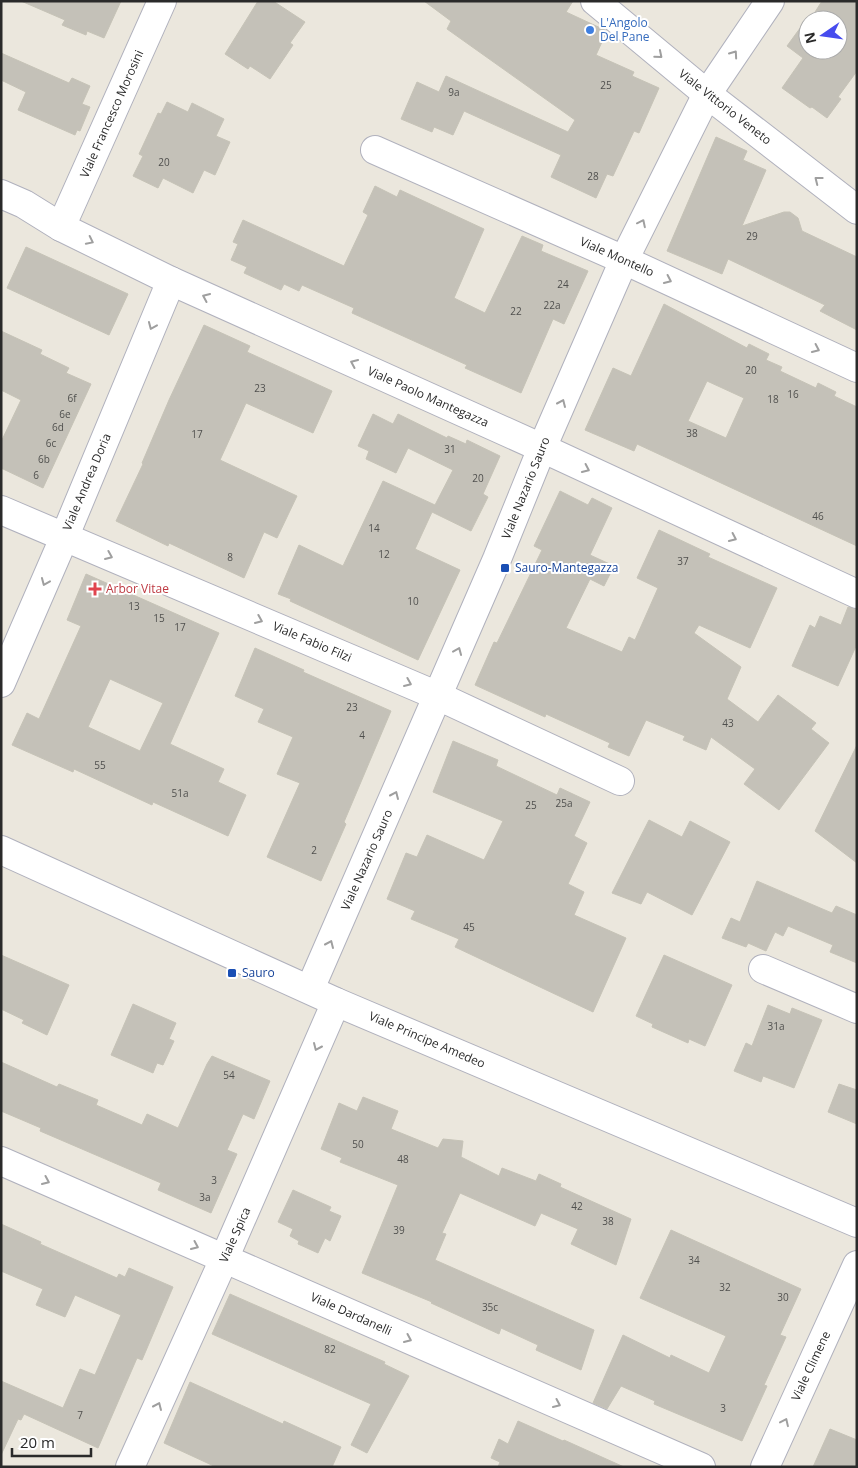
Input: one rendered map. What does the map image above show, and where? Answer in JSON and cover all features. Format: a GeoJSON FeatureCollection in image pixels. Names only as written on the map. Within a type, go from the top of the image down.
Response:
{"type":"FeatureCollection","features":[{"type":"Feature","properties":{"kind":"street","name":"Viale Francesco Morosini"},"geometry":{"type":"LineString","coordinates":[[61,227],[162,1]]}},
{"type":"Feature","properties":{"kind":"street","name":"Viale Vittorio Veneto"},"geometry":{"type":"LineString","coordinates":[[595,1],[707,94],[857,210]]}},
{"type":"Feature","properties":{"kind":"street","name":"Viale Nazario Sauro"},"geometry":{"type":"LineString","coordinates":[[310,989],[438,696],[542,448],[624,260],[707,94],[770,1]]}},
{"type":"Feature","properties":{"kind":"street","name":"Viale Montello"},"geometry":{"type":"LineString","coordinates":[[374,150],[624,260],[857,368]]}},
{"type":"Feature","properties":{"kind":"street","name":"Viale Paolo Mantegazza"},"geometry":{"type":"LineString","coordinates":[[1,194],[24,204],[61,227],[171,281],[542,448],[857,594]]}},
{"type":"Feature","properties":{"kind":"street","name":"Viale Andrea Doria"},"geometry":{"type":"LineString","coordinates":[[1,682],[64,538],[171,281]]}},
{"type":"Feature","properties":{"kind":"street","name":"Viale Fabio Filzi"},"geometry":{"type":"LineString","coordinates":[[1,510],[438,696],[620,781]]}},
{"type":"Feature","properties":{"kind":"street","name":"Viale Principe Amedeo"},"geometry":{"type":"LineString","coordinates":[[1,850],[336,1002],[857,1223]]}},
{"type":"Feature","properties":{"kind":"street"},"geometry":{"type":"LineString","coordinates":[[763,969],[857,1009]]}},
{"type":"Feature","properties":{"kind":"street","name":"Viale Spica"},"geometry":{"type":"LineString","coordinates":[[130,1467],[224,1259],[336,1002]]}},
{"type":"Feature","properties":{"kind":"street","name":"Viale Dardanelli"},"geometry":{"type":"LineString","coordinates":[[1,1161],[701,1467]]}},
{"type":"Feature","properties":{"kind":"street","name":"Viale Climene"},"geometry":{"type":"LineString","coordinates":[[764,1467],[857,1266]]}},
{"type":"Feature","properties":{"kind":"building"},"geometry":{"type":"Polygon","coordinates":[[[21,1],[121,1],[104,38],[87,31],[86,35],[62,25],[65,20],[21,1]]]}},
{"type":"Feature","properties":{"kind":"building"},"geometry":{"type":"Polygon","coordinates":[[[258,1],[273,1],[305,22],[290,43],[293,45],[270,79],[250,66],[248,69],[225,54],[258,1]]]}},
{"type":"Feature","properties":{"kind":"building"},"geometry":{"type":"Polygon","coordinates":[[[424,1],[573,1],[566,12],[607,31],[596,55],[634,72],[632,76],[659,88],[639,133],[634,131],[613,176],[607,174],[596,198],[551,177],[561,155],[464,111],[453,135],[434,127],[432,132],[401,119],[417,82],[439,92],[446,76],[568,132],[575,120],[447,29],[451,21],[424,1]]]}},
{"type":"Feature","properties":{"kind":"building"},"geometry":{"type":"Polygon","coordinates":[[[822,1],[857,1],[857,71],[838,97],[841,99],[827,118],[782,88],[802,60],[848,60],[848,10],[816,10],[822,1]]]}},
{"type":"Feature","properties":{"kind":"building"},"geometry":{"type":"Polygon","coordinates":[[[798,31],[798,54],[787,46],[798,31]]]}},
{"type":"Feature","properties":{"kind":"building"},"geometry":{"type":"Polygon","coordinates":[[[1,53],[69,83],[72,78],[90,86],[82,104],[90,107],[80,131],[77,130],[75,135],[18,110],[26,92],[1,80],[1,53]]]}},
{"type":"Feature","properties":{"kind":"building"},"geometry":{"type":"Polygon","coordinates":[[[167,102],[188,112],[192,103],[224,119],[216,136],[230,142],[215,175],[204,170],[193,193],[163,178],[158,188],[133,176],[143,156],[139,154],[158,113],[161,114],[167,102]]]}},
{"type":"Feature","properties":{"kind":"building"},"geometry":{"type":"Polygon","coordinates":[[[716,137],[747,151],[743,160],[766,170],[742,226],[784,212],[790,212],[798,218],[802,231],[857,257],[857,330],[820,311],[825,305],[728,259],[722,274],[667,251],[716,137]]]}},
{"type":"Feature","properties":{"kind":"building"},"geometry":{"type":"Polygon","coordinates":[[[375,186],[397,197],[400,190],[484,229],[454,298],[485,313],[522,236],[543,245],[541,251],[588,271],[564,324],[553,319],[521,393],[465,368],[467,365],[352,313],[354,308],[302,285],[299,291],[284,284],[281,290],[244,273],[247,267],[231,260],[238,244],[233,242],[243,220],[344,266],[368,215],[363,212],[375,186]]]}},
{"type":"Feature","properties":{"kind":"building"},"geometry":{"type":"Polygon","coordinates":[[[26,247],[128,294],[109,335],[7,288],[26,247]]]}},
{"type":"Feature","properties":{"kind":"building"},"geometry":{"type":"Polygon","coordinates":[[[664,304],[747,348],[749,344],[769,354],[766,360],[782,367],[780,371],[816,388],[818,383],[836,392],[834,396],[857,407],[857,546],[637,444],[634,451],[585,430],[613,368],[631,376],[664,304]],[[707,381],[688,421],[726,438],[744,398],[707,381]]]}},
{"type":"Feature","properties":{"kind":"building"},"geometry":{"type":"Polygon","coordinates":[[[204,325],[250,346],[247,352],[332,391],[313,433],[246,403],[220,460],[297,496],[277,538],[264,532],[244,578],[169,543],[168,546],[116,521],[204,325]]]}},
{"type":"Feature","properties":{"kind":"building"},"geometry":{"type":"Polygon","coordinates":[[[1,331],[42,350],[40,354],[69,368],[66,373],[91,384],[43,488],[1,468],[1,442],[21,400],[1,390],[1,331]]]}},
{"type":"Feature","properties":{"kind":"building"},"geometry":{"type":"Polygon","coordinates":[[[373,414],[393,424],[398,414],[447,438],[448,436],[466,444],[467,440],[500,456],[483,494],[488,497],[471,531],[432,512],[415,549],[460,570],[418,660],[278,594],[299,545],[343,566],[383,481],[435,505],[453,470],[408,448],[396,473],[366,459],[369,451],[358,446],[373,414]]]}},
{"type":"Feature","properties":{"kind":"building"},"geometry":{"type":"Polygon","coordinates":[[[560,491],[588,505],[592,498],[612,508],[590,555],[614,566],[604,586],[590,579],[566,628],[622,652],[629,637],[635,640],[658,588],[637,578],[659,530],[710,554],[708,557],[777,588],[750,648],[699,625],[694,633],[741,667],[727,699],[758,722],[778,695],[816,723],[811,729],[829,743],[779,810],[744,784],[755,769],[711,737],[706,750],[683,740],[685,736],[646,720],[629,756],[608,747],[610,743],[546,714],[545,717],[475,685],[494,642],[497,643],[542,550],[534,546],[560,491]]]}},
{"type":"Feature","properties":{"kind":"building"},"geometry":{"type":"Polygon","coordinates":[[[86,574],[219,633],[170,744],[224,769],[218,782],[246,795],[228,836],[153,802],[152,805],[74,769],[73,772],[12,745],[27,713],[39,719],[81,626],[67,620],[86,574]],[[110,679],[88,727],[140,751],[163,703],[110,679]]]}},
{"type":"Feature","properties":{"kind":"building"},"geometry":{"type":"Polygon","coordinates":[[[848,607],[857,609],[857,644],[838,686],[792,666],[810,625],[815,628],[820,616],[841,625],[848,607]]]}},
{"type":"Feature","properties":{"kind":"building"},"geometry":{"type":"Polygon","coordinates":[[[255,648],[304,670],[303,672],[391,711],[321,881],[267,857],[300,783],[277,774],[293,737],[258,722],[264,709],[235,696],[255,648]]]}},
{"type":"Feature","properties":{"kind":"building"},"geometry":{"type":"Polygon","coordinates":[[[453,741],[498,760],[496,766],[557,795],[560,788],[590,802],[574,836],[587,843],[568,884],[584,892],[574,915],[626,938],[593,1012],[455,947],[459,939],[411,919],[415,911],[387,899],[406,853],[417,857],[427,835],[484,860],[503,821],[433,792],[453,741]]]}},
{"type":"Feature","properties":{"kind":"building"},"geometry":{"type":"Polygon","coordinates":[[[857,745],[857,863],[815,831],[857,745]]]}},
{"type":"Feature","properties":{"kind":"building"},"geometry":{"type":"Polygon","coordinates":[[[649,820],[682,837],[690,821],[730,842],[692,915],[647,892],[641,904],[612,893],[649,820]]]}},
{"type":"Feature","properties":{"kind":"building"},"geometry":{"type":"Polygon","coordinates":[[[757,881],[832,913],[836,906],[857,915],[857,963],[830,952],[833,945],[788,926],[783,936],[775,932],[766,951],[748,943],[746,947],[722,938],[731,918],[740,922],[757,881]]]}},
{"type":"Feature","properties":{"kind":"building"},"geometry":{"type":"Polygon","coordinates":[[[1,955],[69,985],[47,1035],[22,1023],[24,1020],[1,1009],[1,955]]]}},
{"type":"Feature","properties":{"kind":"building"},"geometry":{"type":"Polygon","coordinates":[[[664,955],[732,985],[705,1046],[689,1039],[688,1043],[652,1027],[653,1024],[636,1016],[664,955]]]}},
{"type":"Feature","properties":{"kind":"building"},"geometry":{"type":"Polygon","coordinates":[[[133,1004],[176,1023],[169,1039],[174,1041],[163,1065],[157,1063],[153,1073],[111,1055],[133,1004]]]}},
{"type":"Feature","properties":{"kind":"building"},"geometry":{"type":"Polygon","coordinates":[[[768,1005],[790,1014],[792,1008],[822,1020],[794,1088],[763,1076],[761,1082],[734,1071],[746,1043],[752,1046],[768,1005]]]}},
{"type":"Feature","properties":{"kind":"building"},"geometry":{"type":"Polygon","coordinates":[[[212,1056],[270,1081],[254,1119],[243,1114],[227,1150],[237,1154],[211,1213],[158,1190],[161,1183],[40,1131],[41,1128],[1,1111],[1,1062],[57,1087],[59,1084],[98,1100],[96,1105],[142,1125],[147,1114],[178,1128],[212,1056]]]}},
{"type":"Feature","properties":{"kind":"building"},"geometry":{"type":"Polygon","coordinates":[[[839,1084],[857,1090],[857,1124],[828,1112],[839,1084]]]}},
{"type":"Feature","properties":{"kind":"building"},"geometry":{"type":"Polygon","coordinates":[[[363,1097],[398,1111],[391,1129],[438,1148],[443,1139],[463,1141],[461,1157],[499,1176],[502,1168],[536,1181],[539,1174],[561,1184],[560,1187],[631,1219],[616,1265],[571,1244],[578,1229],[541,1213],[535,1226],[460,1193],[442,1233],[446,1234],[435,1260],[594,1330],[581,1370],[536,1350],[538,1345],[501,1328],[499,1334],[432,1302],[362,1273],[398,1185],[340,1162],[342,1158],[321,1149],[339,1103],[357,1111],[363,1097]]]}},
{"type":"Feature","properties":{"kind":"building"},"geometry":{"type":"Polygon","coordinates":[[[293,1190],[331,1207],[329,1211],[341,1216],[330,1241],[325,1238],[318,1253],[298,1244],[299,1241],[290,1236],[293,1229],[278,1222],[293,1190]]]}},
{"type":"Feature","properties":{"kind":"building"},"geometry":{"type":"Polygon","coordinates":[[[1,1224],[41,1242],[40,1244],[117,1278],[119,1274],[125,1277],[129,1268],[173,1287],[142,1360],[137,1358],[98,1448],[24,1414],[21,1420],[18,1419],[1,1455],[1,1381],[63,1408],[80,1369],[95,1375],[121,1315],[75,1295],[65,1317],[36,1305],[43,1289],[1,1271],[1,1224]]]}},
{"type":"Feature","properties":{"kind":"building"},"geometry":{"type":"Polygon","coordinates":[[[671,1230],[801,1289],[780,1335],[786,1337],[764,1385],[767,1386],[742,1441],[654,1404],[655,1401],[621,1386],[607,1409],[593,1403],[623,1335],[670,1358],[671,1355],[709,1373],[726,1336],[640,1298],[671,1230]]]}},
{"type":"Feature","properties":{"kind":"building"},"geometry":{"type":"Polygon","coordinates":[[[230,1294],[385,1362],[384,1364],[409,1376],[367,1453],[351,1445],[371,1404],[212,1334],[230,1294]]]}},
{"type":"Feature","properties":{"kind":"building"},"geometry":{"type":"Polygon","coordinates":[[[190,1382],[283,1424],[284,1421],[341,1447],[332,1467],[216,1467],[164,1443],[190,1382]]]}},
{"type":"Feature","properties":{"kind":"building"},"geometry":{"type":"Polygon","coordinates":[[[518,1421],[624,1467],[498,1467],[500,1462],[491,1458],[499,1439],[508,1444],[518,1421]]]}},
{"type":"Feature","properties":{"kind":"building"},"geometry":{"type":"Polygon","coordinates":[[[830,1429],[857,1440],[857,1467],[813,1467],[830,1429]]]}},
{"type":"Feature","properties":{"kind":"place","name":"L'Angolo Del Pane"},"geometry":{"type":"Point","coordinates":[590,30]}},
{"type":"Feature","properties":{"kind":"place","name":"Sauro-Mantegazza"},"geometry":{"type":"Point","coordinates":[505,568]}},
{"type":"Feature","properties":{"kind":"place","name":"Arbor Vitae"},"geometry":{"type":"Point","coordinates":[95,589]}},
{"type":"Feature","properties":{"kind":"place","name":"Sauro"},"geometry":{"type":"Point","coordinates":[232,973]}}]}
